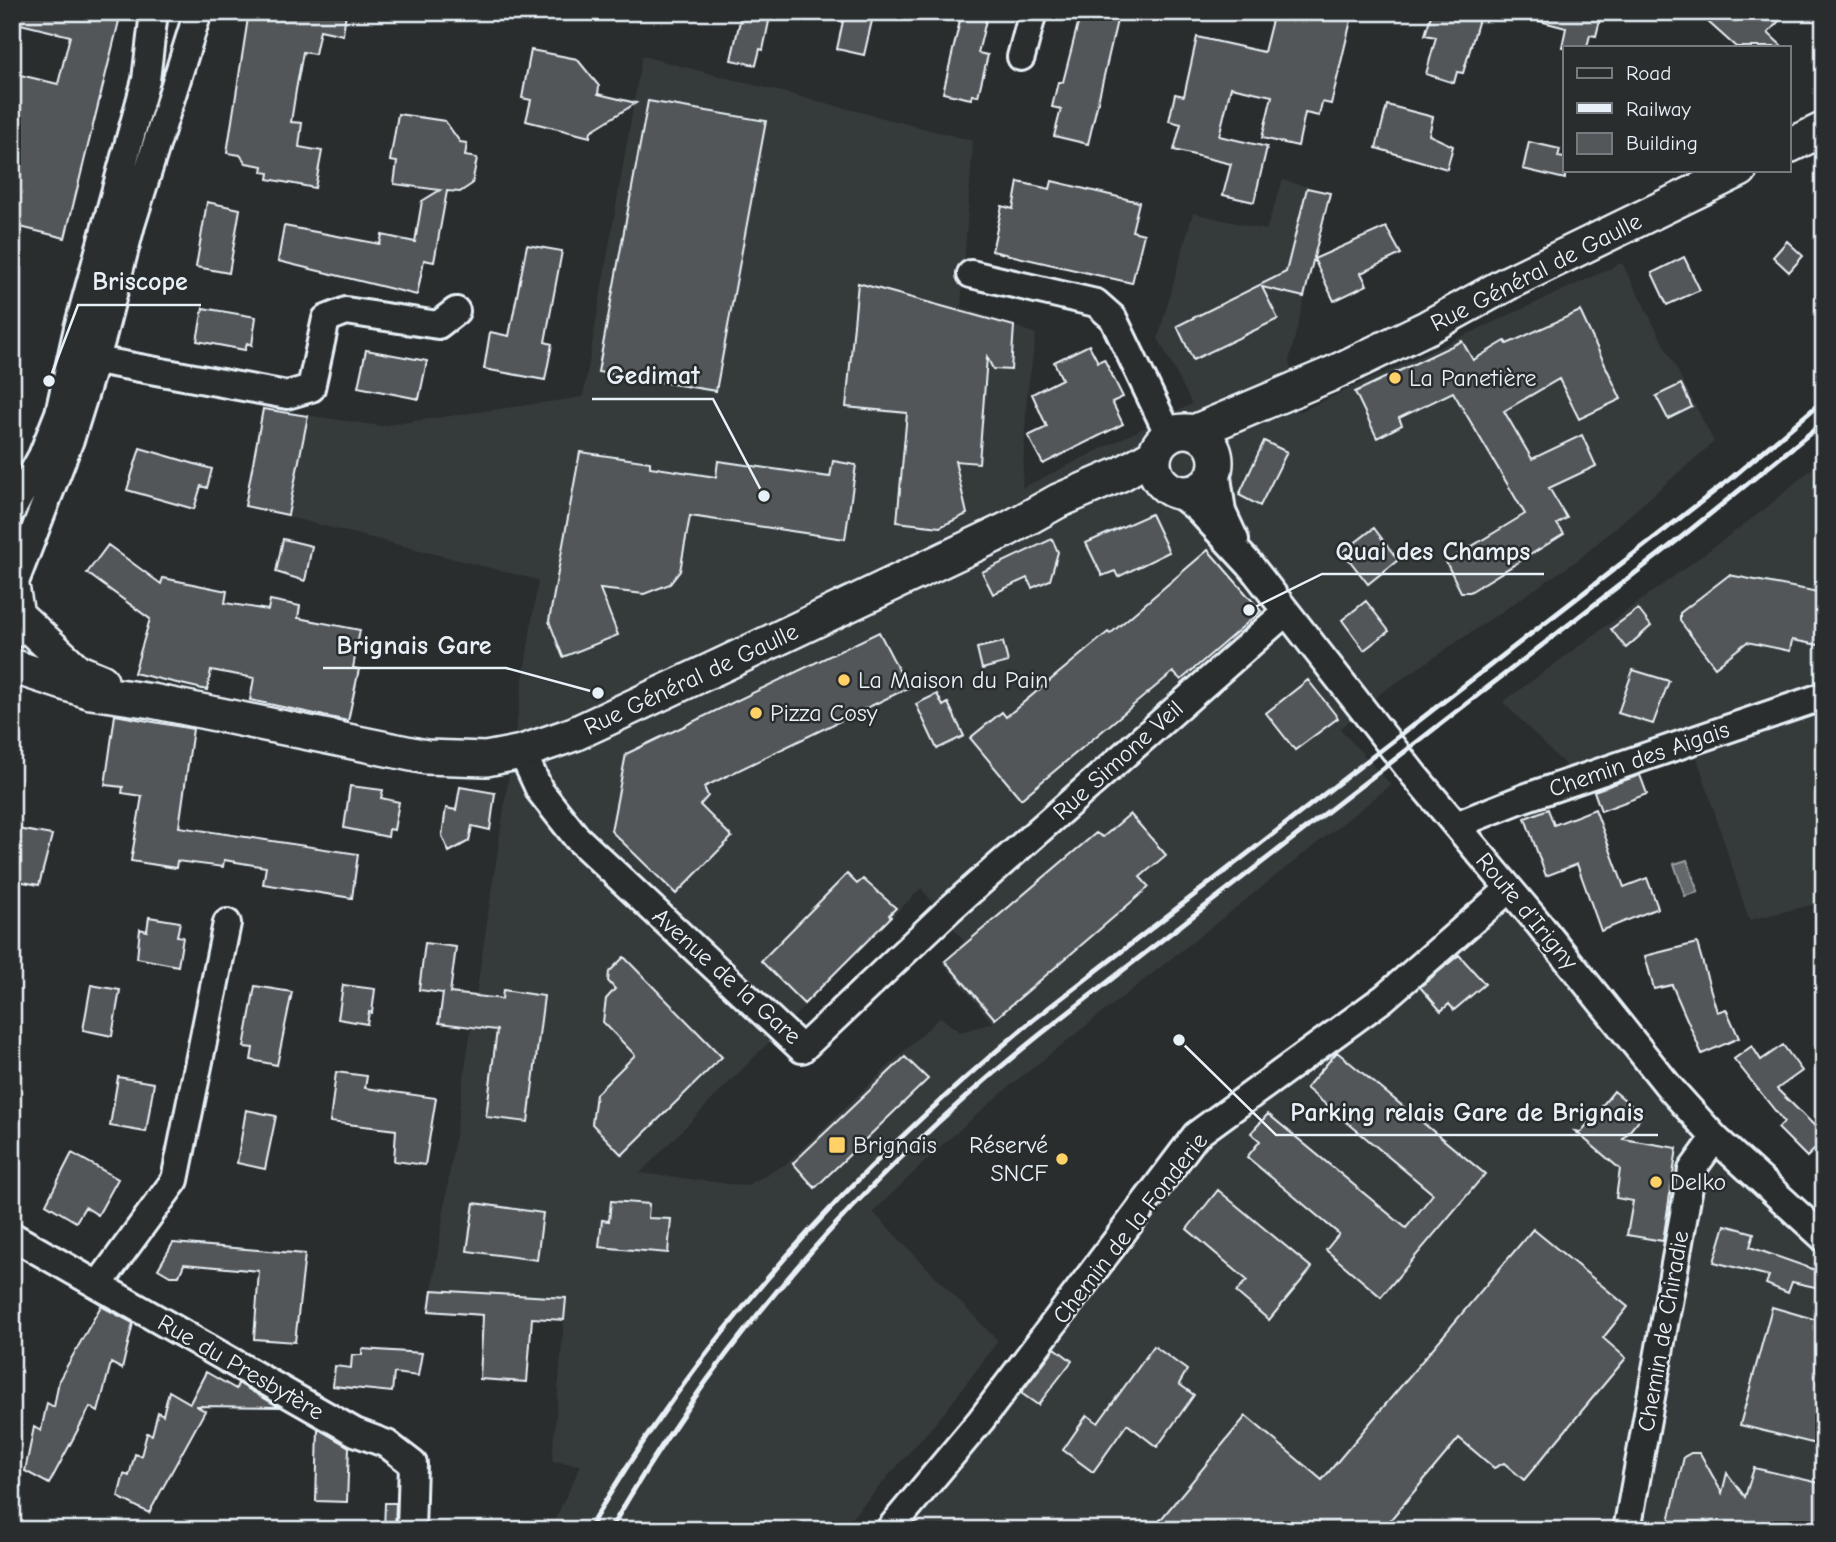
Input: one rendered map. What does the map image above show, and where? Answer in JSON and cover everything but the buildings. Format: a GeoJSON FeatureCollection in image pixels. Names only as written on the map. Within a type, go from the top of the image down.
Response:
{"type":"FeatureCollection","features":[{"type":"Feature","properties":{"kind":"main road"},"geometry":{"type":"LineString","coordinates":[[1790,146],[1824,129]]}},
{"type":"Feature","properties":{"kind":"main road","name":"Rue Général de Gaulle"},"geometry":{"type":"LineString","coordinates":[[12,666],[90,692],[152,701],[426,757],[486,759],[522,752],[574,734],[1007,529],[1058,501],[1121,474],[1172,441],[1331,374],[1510,282],[1736,172]]}},
{"type":"Feature","properties":{"kind":"main road","name":"Rue Général de Gaulle"},"geometry":{"type":"LineString","coordinates":[[1216,464],[1239,433],[1331,374]]}},
{"type":"Feature","properties":{"kind":"main road"},"geometry":{"type":"LineString","coordinates":[[1172,441],[1209,442],[1216,464],[1205,486],[1187,494],[1172,491],[1155,473],[1172,441]]}},
{"type":"Feature","properties":{"kind":"main road","name":"Rue Général de Gaulle"},"geometry":{"type":"LineString","coordinates":[[1007,529],[1126,489],[1172,491]]}},
{"type":"Feature","properties":{"kind":"main road","name":"Rue Général de Gaulle"},"geometry":{"type":"LineString","coordinates":[[13,605],[77,671],[152,701]]}},
{"type":"Feature","properties":{"kind":"street"},"geometry":{"type":"LineString","coordinates":[[12,510],[42,456],[59,413],[78,328],[146,80],[154,12]]}},
{"type":"Feature","properties":{"kind":"street"},"geometry":{"type":"LineString","coordinates":[[13,605],[96,359],[131,225],[198,12]]}},
{"type":"Feature","properties":{"kind":"street"},"geometry":{"type":"LineString","coordinates":[[1021,57],[1032,12]]}},
{"type":"Feature","properties":{"kind":"street"},"geometry":{"type":"LineString","coordinates":[[971,274],[1096,303],[1114,318],[1172,441]]}},
{"type":"Feature","properties":{"kind":"street"},"geometry":{"type":"LineString","coordinates":[[96,359],[287,395],[311,387],[326,320],[346,311],[438,325],[456,311]]}},
{"type":"Feature","properties":{"kind":"street","name":"Route d'Irigny"},"geometry":{"type":"LineString","coordinates":[[1216,464],[1222,512],[1250,565]]}},
{"type":"Feature","properties":{"kind":"street","name":"Route d'Irigny"},"geometry":{"type":"LineString","coordinates":[[1172,491],[1198,509],[1250,565],[1456,825],[1670,1088],[1715,1138],[1824,1238]]}},
{"type":"Feature","properties":{"kind":"street","name":"Rue Simone Veil"},"geometry":{"type":"LineString","coordinates":[[951,908],[1286,612]]}},
{"type":"Feature","properties":{"kind":"street","name":"Chemin des Aigais"},"geometry":{"type":"LineString","coordinates":[[1456,825],[1524,798],[1824,696]]}},
{"type":"Feature","properties":{"kind":"street","name":"Avenue de la Gare"},"geometry":{"type":"LineString","coordinates":[[522,752],[540,791],[576,838],[802,1049],[951,908]]}},
{"type":"Feature","properties":{"kind":"street","name":"Chemin de la Fonderie"},"geometry":{"type":"LineString","coordinates":[[889,1530],[981,1420],[1196,1135],[1384,998],[1510,889]]}},
{"type":"Feature","properties":{"kind":"street"},"geometry":{"type":"LineString","coordinates":[[99,1284],[175,1180],[227,923]]}},
{"type":"Feature","properties":{"kind":"street","name":"Chemin de Chiradie"},"geometry":{"type":"LineString","coordinates":[[1627,1530],[1692,1170],[1715,1138]]}},
{"type":"Feature","properties":{"kind":"street","name":"Rue du Presbytère"},"geometry":{"type":"LineString","coordinates":[[12,1236],[355,1432],[387,1444],[413,1464],[411,1530]]}},
{"type":"Feature","properties":{"kind":"shaded area"},"geometry":{"type":"Polygon","coordinates":[[[642,56],[973,141],[961,307],[1036,334],[1027,396],[1022,488],[1192,404],[1158,338],[1193,213],[1266,230],[1283,180],[1330,193],[1289,361],[1299,412],[1622,263],[1714,442],[1578,560],[1381,693],[1340,729],[1391,785],[1011,1085],[941,1146],[873,1212],[998,1341],[944,1413],[841,1530],[550,1530],[581,1465],[552,1461],[564,1320],[429,1311],[538,580],[245,506],[263,409],[381,426],[583,397],[642,56]],[[921,888],[640,1173],[746,1186],[786,1164],[940,1017],[960,1032],[993,1023],[943,963],[964,941],[921,888]]]}},
{"type":"Feature","properties":{"kind":"shaded area"},"geometry":{"type":"Polygon","coordinates":[[[1824,458],[1824,902],[1749,920],[1688,729],[1569,769],[1503,702],[1765,509],[1824,458]]]}},
{"type":"Feature","properties":{"kind":"shaded area"},"geometry":{"type":"Polygon","coordinates":[[[1687,860],[1698,892],[1685,896],[1674,864],[1687,860]]]}},
{"type":"Feature","properties":{"kind":"shaded area"},"geometry":{"type":"Polygon","coordinates":[[[1523,886],[1718,1129],[1824,1222],[1824,1530],[898,1530],[1202,1141],[1523,886]]]}},
{"type":"Feature","properties":{"kind":"railway"},"geometry":{"type":"LineString","coordinates":[[588,1530],[682,1386],[734,1319],[844,1194],[904,1134],[1033,1020],[1729,480],[1824,400]]}},
{"type":"Feature","properties":{"kind":"railway"},"geometry":{"type":"LineString","coordinates":[[610,1530],[653,1459],[700,1391],[749,1325],[802,1261],[858,1200],[978,1086],[1042,1033],[1679,539],[1824,422]]}},
{"type":"Feature","properties":{"kind":"place","name":"La Panetière"},"geometry":{"type":"Point","coordinates":[1395,378]}},
{"type":"Feature","properties":{"kind":"place","name":"Briscope"},"geometry":{"type":"Point","coordinates":[49,381]}},
{"type":"Feature","properties":{"kind":"place","name":"Gedimat"},"geometry":{"type":"Point","coordinates":[764,496]}},
{"type":"Feature","properties":{"kind":"place","name":"Quai des Champs"},"geometry":{"type":"Point","coordinates":[1249,610]}},
{"type":"Feature","properties":{"kind":"place","name":"La Maison du Pain"},"geometry":{"type":"Point","coordinates":[844,680]}},
{"type":"Feature","properties":{"kind":"place","name":"Brignais Gare"},"geometry":{"type":"Point","coordinates":[598,693]}},
{"type":"Feature","properties":{"kind":"place","name":"Pizza Cosy"},"geometry":{"type":"Point","coordinates":[756,713]}},
{"type":"Feature","properties":{"kind":"place","name":"Parking relais Gare de Brignais"},"geometry":{"type":"Point","coordinates":[1179,1040]}},
{"type":"Feature","properties":{"kind":"place","name":"Brignais"},"geometry":{"type":"Point","coordinates":[837,1145]}},
{"type":"Feature","properties":{"kind":"place","name":"Réservé SNCF"},"geometry":{"type":"Point","coordinates":[1062,1159]}},
{"type":"Feature","properties":{"kind":"place","name":"Delko"},"geometry":{"type":"Point","coordinates":[1656,1182]}}]}
